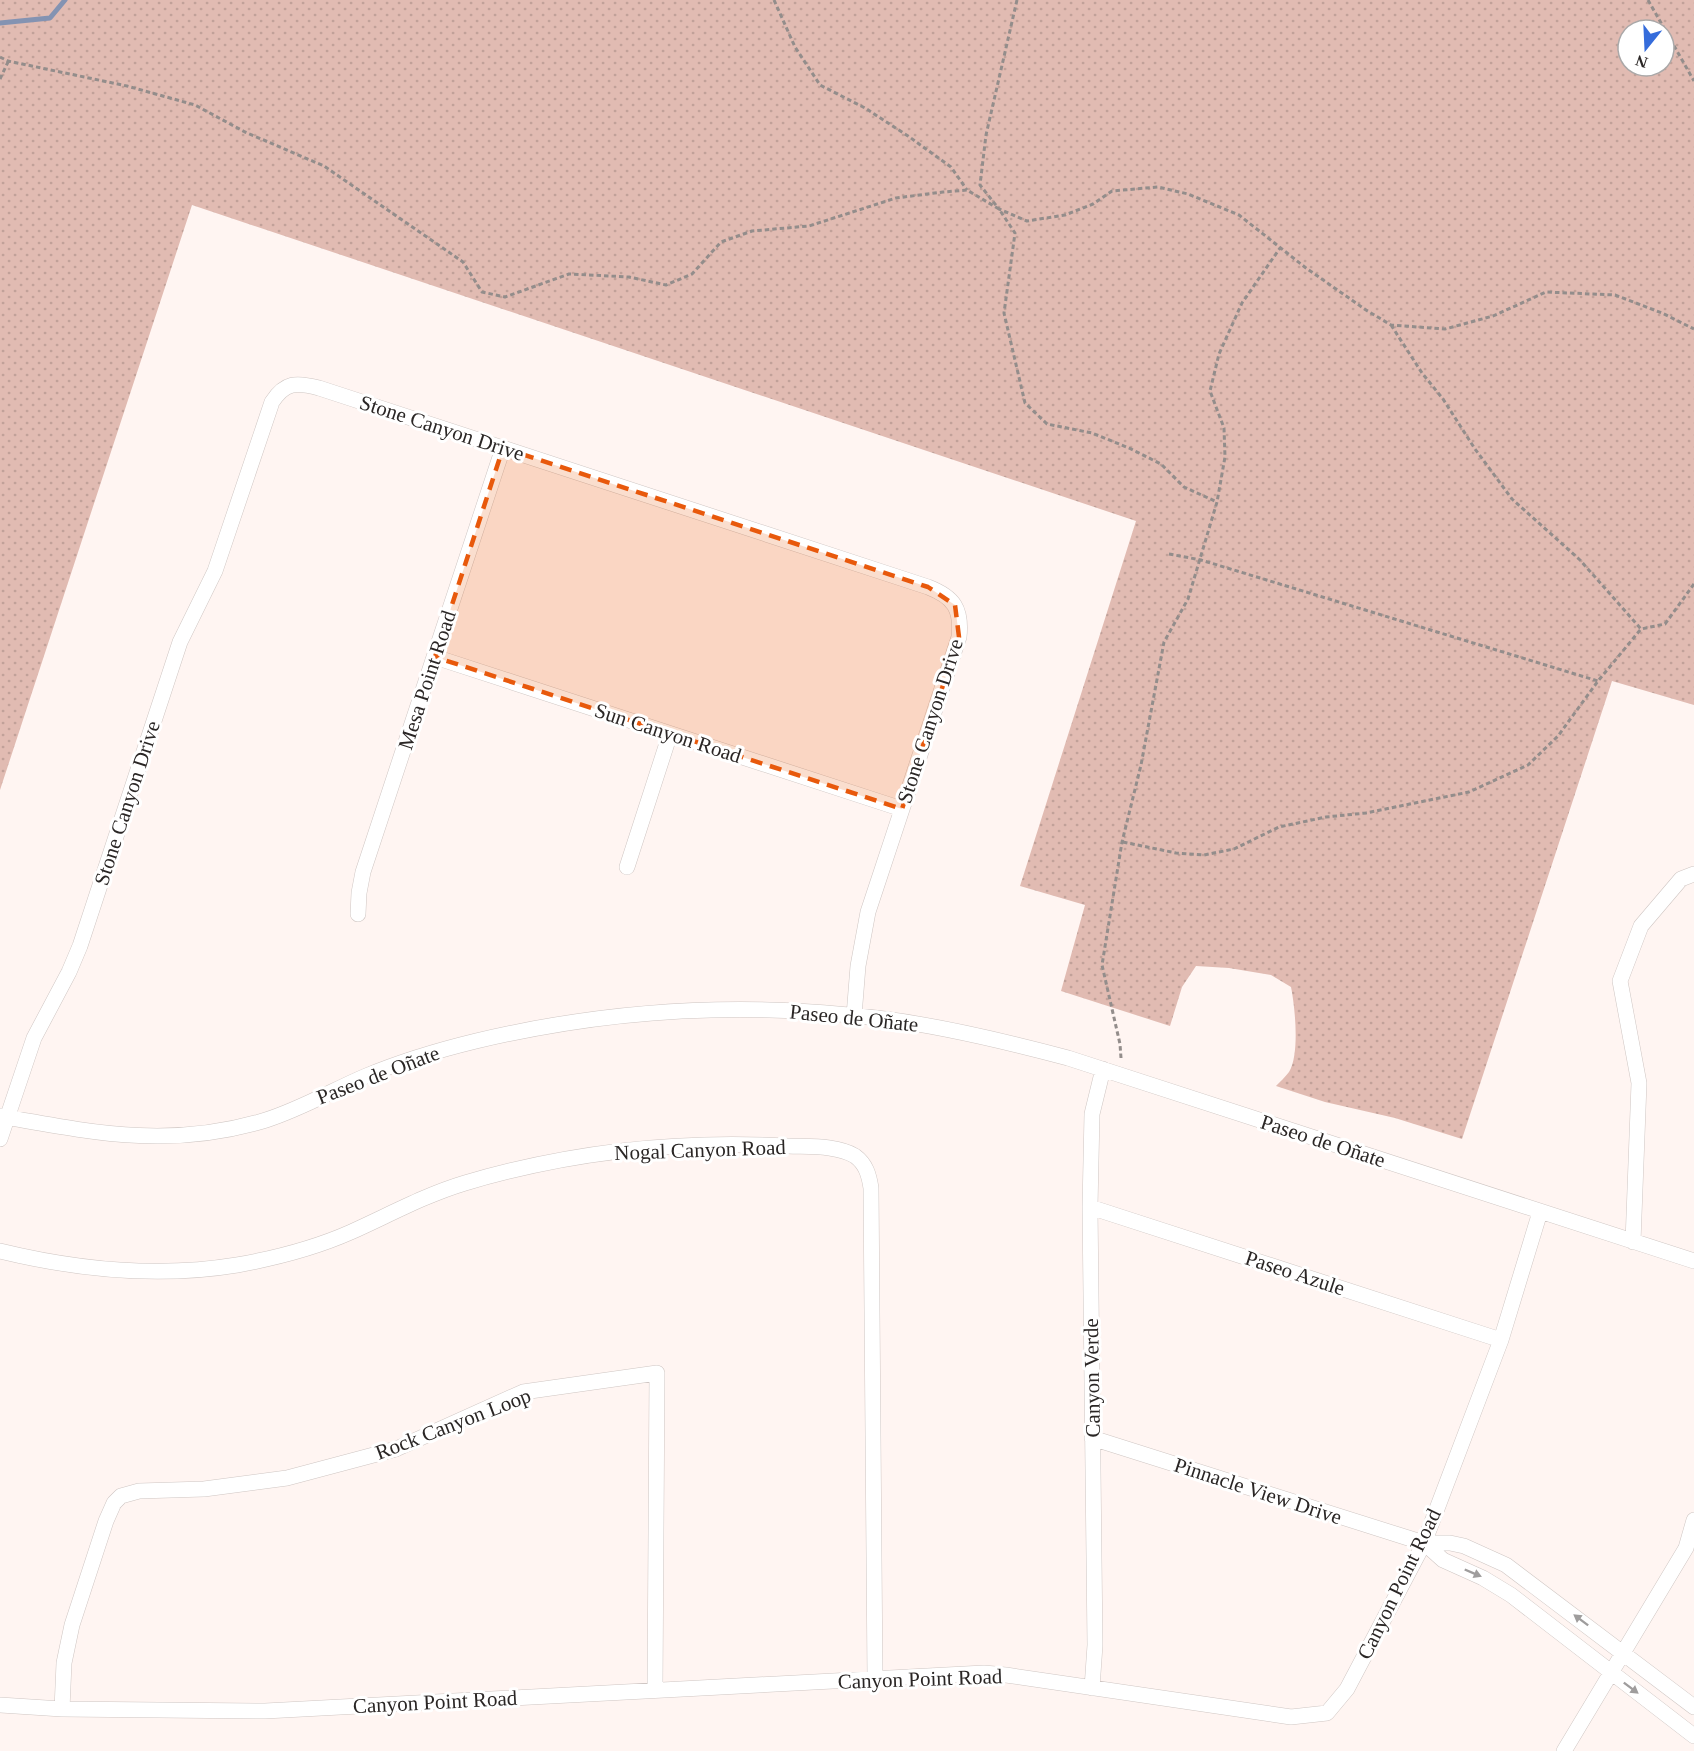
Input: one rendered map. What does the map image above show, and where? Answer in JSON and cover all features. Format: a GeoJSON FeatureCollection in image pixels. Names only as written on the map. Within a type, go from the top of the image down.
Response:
{"type":"FeatureCollection","features":[{"type":"Feature","properties":{"kind":"street","name":"Stone Canyon Drive"},"geometry":{"type":"LineString","coordinates":[[0,1138],[4,1117],[34,1038],[80,946],[180,642],[215,571],[266,416],[278,393],[285,387],[307,385],[928,586],[955,605],[959,615],[959,637],[864,929],[854,1016]]}},
{"type":"Feature","properties":{"kind":"street","name":"Mesa Point Road"},"geometry":{"type":"LineString","coordinates":[[358,914],[363,872],[503,448]]}},
{"type":"Feature","properties":{"kind":"street","name":"Sun Canyon Road"},"geometry":{"type":"LineString","coordinates":[[435,657],[902,809]]}},
{"type":"Feature","properties":{"kind":"street"},"geometry":{"type":"LineString","coordinates":[[627,867],[670,734]]}},
{"type":"Feature","properties":{"kind":"street"},"geometry":{"type":"LineString","coordinates":[[1633,1242],[1639,1083],[1620,981],[1641,926],[1681,879],[1694,874]]}},
{"type":"Feature","properties":{"kind":"street","name":"Paseo de Oñate"},"geometry":{"type":"LineString","coordinates":[[4,1117],[112,1135],[160,1137],[197,1135],[266,1120],[370,1074],[426,1054],[536,1028],[631,1014],[692,1011],[792,1011],[854,1016],[975,1035],[1103,1069],[1694,1261]]}},
{"type":"Feature","properties":{"kind":"street","name":"Canyon Verde"},"geometry":{"type":"LineString","coordinates":[[1092,1688],[1095,1645],[1090,1207],[1092,1114],[1103,1069]]}},
{"type":"Feature","properties":{"kind":"street","name":"Nogal Canyon Road"},"geometry":{"type":"LineString","coordinates":[[0,1251],[110,1270],[153,1272],[206,1269],[258,1261],[297,1251],[351,1232],[439,1191],[548,1163],[628,1150],[719,1144],[811,1147],[838,1150],[853,1155],[860,1160],[868,1172],[871,1188],[875,1679]]}},
{"type":"Feature","properties":{"kind":"street","name":"Paseo Azule"},"geometry":{"type":"LineString","coordinates":[[1090,1207],[1501,1340]]}},
{"type":"Feature","properties":{"kind":"street","name":"Canyon Point Road"},"geometry":{"type":"LineString","coordinates":[[0,1705],[62,1709],[265,1711],[995,1674],[1291,1717],[1327,1713],[1347,1689],[1424,1544],[1501,1340],[1540,1212]]}},
{"type":"Feature","properties":{"kind":"street","name":"Rock Canyon Loop"},"geometry":{"type":"LineString","coordinates":[[62,1709],[64,1663],[72,1625],[106,1521],[114,1503],[120,1496],[140,1491],[204,1489],[286,1479],[396,1449],[523,1392],[657,1372],[655,1690]]}},
{"type":"Feature","properties":{"kind":"street","name":"Pinnacle View Drive"},"geometry":{"type":"LineString","coordinates":[[1092,1438],[1424,1544],[1450,1543],[1464,1546],[1506,1565],[1694,1707]]}},
{"type":"Feature","properties":{"kind":"street"},"geometry":{"type":"LineString","coordinates":[[1564,1751],[1686,1548],[1694,1520]]}},
{"type":"Feature","properties":{"kind":"street","name":"Pinnacle View Drive"},"geometry":{"type":"LineString","coordinates":[[1424,1544],[1443,1560],[1484,1578],[1511,1595],[1694,1736]]}},
{"type":"Feature","properties":{"kind":"path"},"geometry":{"type":"LineString","coordinates":[[774,0],[795,47],[820,85],[865,108],[908,136],[951,167],[968,190],[999,209],[1027,221],[1065,215],[1093,204],[1112,191],[1158,187],[1188,194],[1239,215],[1365,310],[1391,325],[1445,329],[1493,316],[1546,292],[1615,295],[1662,313],[1694,329]]}},
{"type":"Feature","properties":{"kind":"path"},"geometry":{"type":"LineString","coordinates":[[1017,0],[986,135],[980,184],[1016,233],[1004,313],[1025,403],[1047,424],[1092,433],[1129,448],[1161,464],[1184,487],[1217,502]]}},
{"type":"Feature","properties":{"kind":"path"},"geometry":{"type":"LineString","coordinates":[[1648,0],[1694,81]]}},
{"type":"Feature","properties":{"kind":"path"},"geometry":{"type":"LineString","coordinates":[[0,57],[8,61],[127,86],[195,105],[245,132],[324,166],[463,262],[482,292],[505,297],[569,274],[629,277],[666,285],[692,274],[721,242],[752,231],[809,226],[896,198],[968,190]]}},
{"type":"Feature","properties":{"kind":"path"},"geometry":{"type":"LineString","coordinates":[[0,79],[8,61]]}},
{"type":"Feature","properties":{"kind":"path"},"geometry":{"type":"LineString","coordinates":[[1122,1075],[1120,1044],[1102,965],[1122,842],[1141,765],[1164,642],[1188,599],[1217,502],[1225,457],[1224,428],[1210,391],[1219,354],[1242,303],[1280,248]]}},
{"type":"Feature","properties":{"kind":"path"},"geometry":{"type":"LineString","coordinates":[[1391,325],[1422,373],[1443,399],[1475,449],[1512,499],[1580,560],[1641,629]]}},
{"type":"Feature","properties":{"kind":"path"},"geometry":{"type":"LineString","coordinates":[[1169,554],[1201,560],[1598,681]]}},
{"type":"Feature","properties":{"kind":"path"},"geometry":{"type":"LineString","coordinates":[[1122,842],[1176,853],[1204,855],[1234,849],[1279,827],[1326,817],[1366,813],[1469,792],[1528,765],[1558,736],[1598,681],[1641,629],[1665,624],[1694,584]]}},
{"type":"Feature","properties":{"kind":"highlighted area"},"geometry":{"type":"Polygon","coordinates":[[[503,448],[928,587],[955,605],[959,637],[902,809],[435,657],[503,448]]]}},
{"type":"Feature","properties":{"kind":"shaded area"},"geometry":{"type":"Polygon","coordinates":[[[0,0],[1694,0],[1694,705],[1612,681],[1462,1139],[1395,1118],[1325,1102],[1276,1086],[1289,1072],[1295,1054],[1296,1030],[1291,987],[1271,975],[1229,968],[1196,966],[1182,987],[1170,1026],[1061,991],[1085,905],[1020,886],[1136,521],[192,205],[0,790],[0,0]]]}},
{"type":"Feature","properties":{"kind":"waterway"},"geometry":{"type":"LineString","coordinates":[[0,23],[50,18],[65,0]]}}]}
